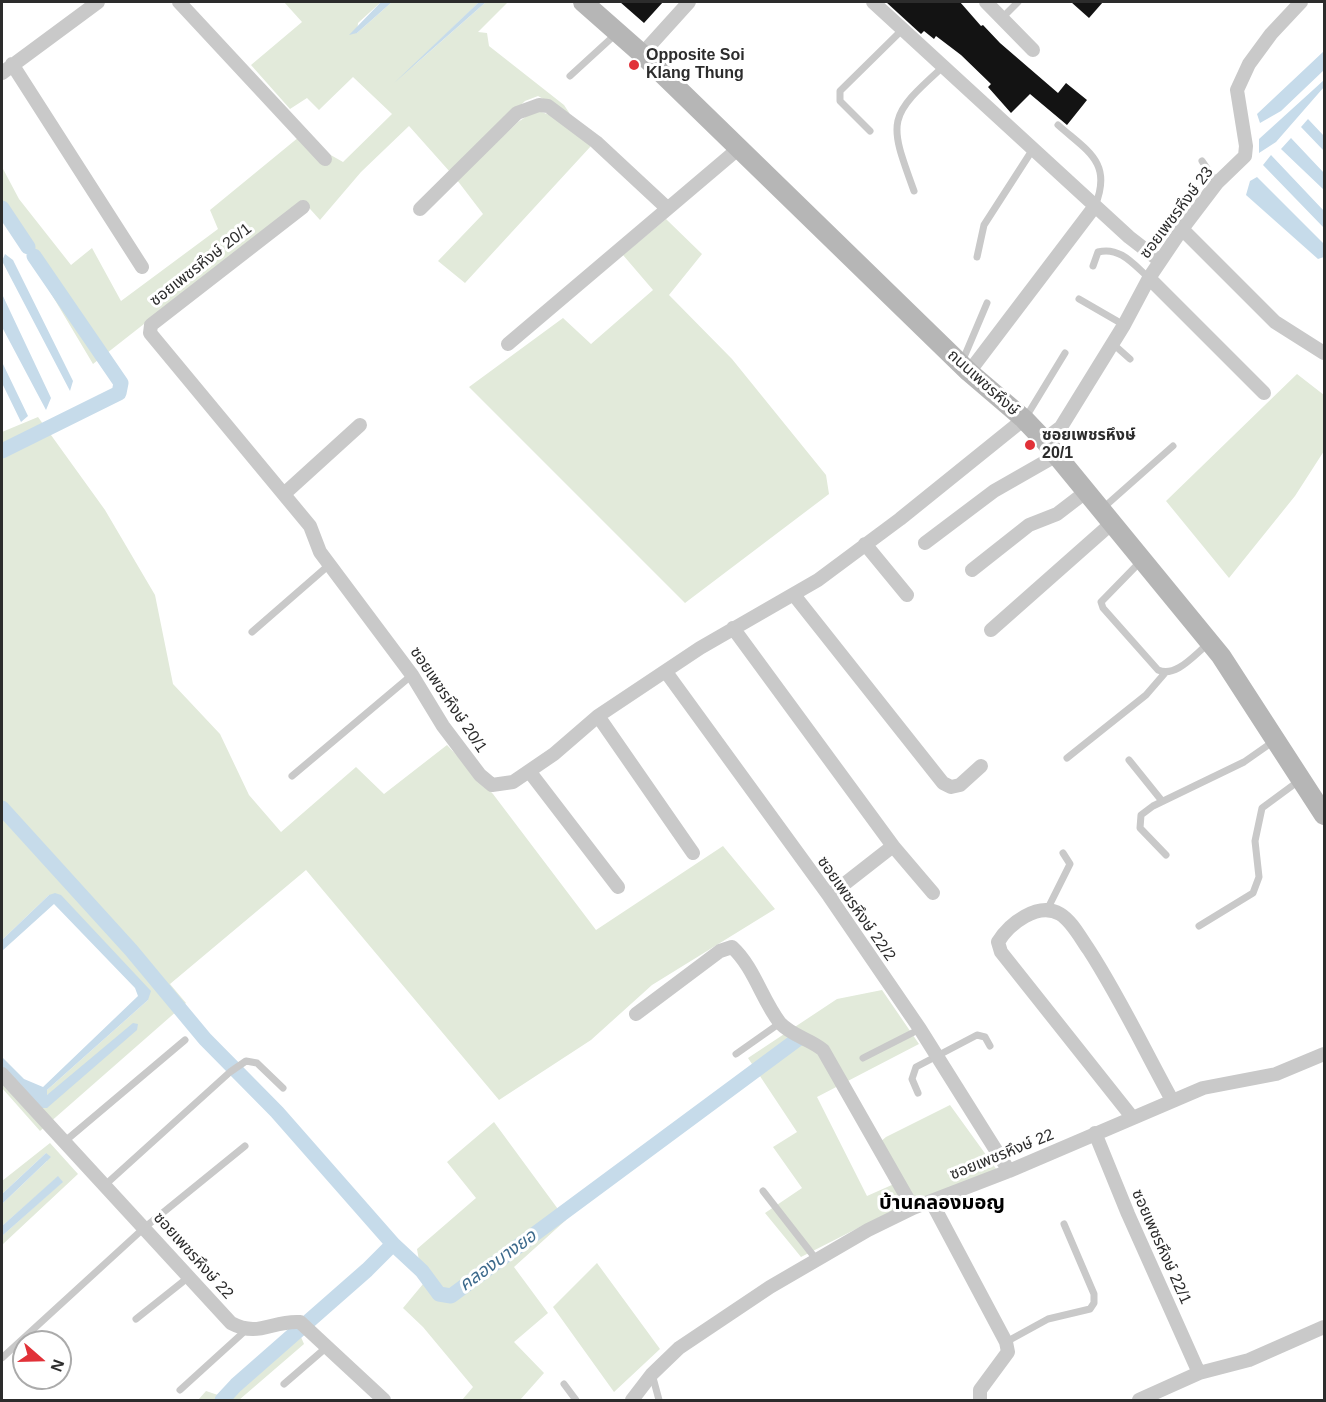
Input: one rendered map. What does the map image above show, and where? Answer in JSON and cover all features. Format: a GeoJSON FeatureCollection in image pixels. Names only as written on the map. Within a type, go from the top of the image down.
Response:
{"type":"FeatureCollection","features":[{"type":"Feature","properties":{"kind":"main road","name":"ถนนเพชรหึงษ์"},"geometry":{"type":"LineString","coordinates":[[592,7],[965,368],[1024,419],[1051,448],[1210,643],[1324,814]]}},
{"type":"Feature","properties":{"kind":"street"},"geometry":{"type":"LineString","coordinates":[[98,2],[7,69],[142,267]]}},
{"type":"Feature","properties":{"kind":"street"},"geometry":{"type":"LineString","coordinates":[[179,2],[325,159]]}},
{"type":"Feature","properties":{"kind":"street"},"geometry":{"type":"LineString","coordinates":[[642,54],[689,2]]}},
{"type":"Feature","properties":{"kind":"street"},"geometry":{"type":"LineString","coordinates":[[873,2],[1095,206],[1160,261]]}},
{"type":"Feature","properties":{"kind":"street"},"geometry":{"type":"LineString","coordinates":[[986,2],[1034,50]]}},
{"type":"Feature","properties":{"kind":"street","name":"ซอยเพชรหึงษ์ 23"},"geometry":{"type":"LineString","coordinates":[[925,543],[1051,448],[1061,427],[1124,325],[1160,261],[1217,183],[1245,156],[1246,146],[1237,102],[1237,90],[1241,78],[1271,34],[1301,2]]}},
{"type":"Feature","properties":{"kind":"street"},"geometry":{"type":"LineString","coordinates":[[420,209],[517,113],[539,105],[548,106],[596,142],[667,208]]}},
{"type":"Feature","properties":{"kind":"street"},"geometry":{"type":"LineString","coordinates":[[508,344],[738,150]]}},
{"type":"Feature","properties":{"kind":"street"},"geometry":{"type":"LineString","coordinates":[[965,368],[1095,206]]}},
{"type":"Feature","properties":{"kind":"street","name":"ซอยเพชรหึงษ์ 20/1"},"geometry":{"type":"LineString","coordinates":[[303,207],[151,325],[150,333],[315,533],[320,552],[331,563],[412,675],[443,726],[492,785],[500,786],[513,782],[554,754],[598,716],[732,628],[794,596],[865,544],[1024,419]]}},
{"type":"Feature","properties":{"kind":"street"},"geometry":{"type":"LineString","coordinates":[[1182,229],[1275,322],[1324,353]]}},
{"type":"Feature","properties":{"kind":"street"},"geometry":{"type":"LineString","coordinates":[[1149,278],[1264,393]]}},
{"type":"Feature","properties":{"kind":"street"},"geometry":{"type":"LineString","coordinates":[[284,494],[360,425]]}},
{"type":"Feature","properties":{"kind":"street"},"geometry":{"type":"LineString","coordinates":[[972,570],[1029,525],[1058,514],[1087,491]]}},
{"type":"Feature","properties":{"kind":"street"},"geometry":{"type":"LineString","coordinates":[[991,630],[1107,516]]}},
{"type":"Feature","properties":{"kind":"street"},"geometry":{"type":"LineString","coordinates":[[865,544],[907,595]]}},
{"type":"Feature","properties":{"kind":"street"},"geometry":{"type":"LineString","coordinates":[[794,596],[943,783],[951,787],[960,785],[981,766]]}},
{"type":"Feature","properties":{"kind":"street"},"geometry":{"type":"LineString","coordinates":[[732,628],[892,846],[933,893]]}},
{"type":"Feature","properties":{"kind":"street","name":"ซอยเพชรหึงษ์ 22/2"},"geometry":{"type":"LineString","coordinates":[[666,672],[829,896],[920,1029],[1009,1171]]}},
{"type":"Feature","properties":{"kind":"street"},"geometry":{"type":"LineString","coordinates":[[598,716],[693,853]]}},
{"type":"Feature","properties":{"kind":"street"},"geometry":{"type":"LineString","coordinates":[[529,771],[618,887]]}},
{"type":"Feature","properties":{"kind":"street"},"geometry":{"type":"LineString","coordinates":[[829,896],[892,846]]}},
{"type":"Feature","properties":{"kind":"street"},"geometry":{"type":"LineString","coordinates":[[1132,1117],[1001,952],[998,942],[1005,930],[1036,912],[1047,910],[1060,914],[1084,942],[1114,989],[1172,1100]]}},
{"type":"Feature","properties":{"kind":"street"},"geometry":{"type":"LineString","coordinates":[[636,1014],[720,951],[732,947],[780,1023],[792,1033],[813,1042],[823,1050],[913,1208]]}},
{"type":"Feature","properties":{"kind":"street","name":"ซอยเพชรหึงษ์ 22"},"geometry":{"type":"LineString","coordinates":[[632,1401],[652,1374],[679,1348],[816,1259],[913,1208],[1009,1171],[1203,1088],[1276,1074],[1324,1054]]}},
{"type":"Feature","properties":{"kind":"street","name":"ซอยเพชรหึงษ์ 22"},"geometry":{"type":"LineString","coordinates":[[2,1074],[231,1323],[245,1331]]}},
{"type":"Feature","properties":{"kind":"street","name":"ซอยเพชรหึงษ์ 22/1"},"geometry":{"type":"LineString","coordinates":[[1095,1133],[1128,1214],[1199,1373]]}},
{"type":"Feature","properties":{"kind":"street"},"geometry":{"type":"LineString","coordinates":[[931,1201],[1006,1342],[1008,1352],[980,1390],[980,1401]]}},
{"type":"Feature","properties":{"kind":"street"},"geometry":{"type":"LineString","coordinates":[[245,1331],[261,1330],[286,1321],[300,1322],[384,1401]]}},
{"type":"Feature","properties":{"kind":"street"},"geometry":{"type":"LineString","coordinates":[[1140,1401],[1199,1373],[1249,1360],[1324,1327]]}},
{"type":"Feature","properties":{"kind":"lane"},"geometry":{"type":"LineString","coordinates":[[1003,17],[1018,2]]}},
{"type":"Feature","properties":{"kind":"lane"},"geometry":{"type":"LineString","coordinates":[[870,131],[840,101],[840,91],[903,29]]}},
{"type":"Feature","properties":{"kind":"lane"},"geometry":{"type":"LineString","coordinates":[[570,76],[617,33]]}},
{"type":"Feature","properties":{"kind":"lane"},"geometry":{"type":"LineString","coordinates":[[914,190],[898,148],[899,113],[913,94],[944,66]]}},
{"type":"Feature","properties":{"kind":"lane"},"geometry":{"type":"LineString","coordinates":[[1058,125],[1095,159],[1102,174],[1102,189],[1095,206]]}},
{"type":"Feature","properties":{"kind":"lane"},"geometry":{"type":"LineString","coordinates":[[977,256],[984,225],[1033,148]]}},
{"type":"Feature","properties":{"kind":"lane"},"geometry":{"type":"LineString","coordinates":[[1202,160],[1217,183]]}},
{"type":"Feature","properties":{"kind":"lane"},"geometry":{"type":"LineString","coordinates":[[1093,266],[1098,252],[1107,249],[1119,252],[1149,278]]}},
{"type":"Feature","properties":{"kind":"lane"},"geometry":{"type":"LineString","coordinates":[[1079,299],[1124,325]]}},
{"type":"Feature","properties":{"kind":"lane"},"geometry":{"type":"LineString","coordinates":[[965,368],[987,303]]}},
{"type":"Feature","properties":{"kind":"lane"},"geometry":{"type":"LineString","coordinates":[[1112,343],[1130,359]]}},
{"type":"Feature","properties":{"kind":"lane"},"geometry":{"type":"LineString","coordinates":[[1024,419],[1065,353]]}},
{"type":"Feature","properties":{"kind":"lane"},"geometry":{"type":"LineString","coordinates":[[1107,516],[1173,446]]}},
{"type":"Feature","properties":{"kind":"lane"},"geometry":{"type":"LineString","coordinates":[[1142,560],[1101,602],[1103,608],[1150,661],[1165,673]]}},
{"type":"Feature","properties":{"kind":"lane"},"geometry":{"type":"LineString","coordinates":[[252,632],[331,563]]}},
{"type":"Feature","properties":{"kind":"lane"},"geometry":{"type":"LineString","coordinates":[[1067,758],[1146,695],[1165,673],[1173,672],[1210,643]]}},
{"type":"Feature","properties":{"kind":"lane"},"geometry":{"type":"LineString","coordinates":[[292,776],[412,675]]}},
{"type":"Feature","properties":{"kind":"lane"},"geometry":{"type":"LineString","coordinates":[[1166,855],[1140,828],[1141,815],[1162,801],[1244,762],[1276,739]]}},
{"type":"Feature","properties":{"kind":"lane"},"geometry":{"type":"LineString","coordinates":[[1129,760],[1162,801]]}},
{"type":"Feature","properties":{"kind":"lane"},"geometry":{"type":"LineString","coordinates":[[1199,926],[1253,893],[1259,877],[1255,841],[1262,808],[1302,778]]}},
{"type":"Feature","properties":{"kind":"lane"},"geometry":{"type":"LineString","coordinates":[[1047,910],[1070,864],[1063,853]]}},
{"type":"Feature","properties":{"kind":"lane"},"geometry":{"type":"LineString","coordinates":[[736,1054],[780,1023]]}},
{"type":"Feature","properties":{"kind":"lane"},"geometry":{"type":"LineString","coordinates":[[863,1058],[920,1029]]}},
{"type":"Feature","properties":{"kind":"lane"},"geometry":{"type":"LineString","coordinates":[[918,1093],[912,1080],[913,1072],[936,1055],[977,1035],[985,1037],[990,1047]]}},
{"type":"Feature","properties":{"kind":"lane"},"geometry":{"type":"LineString","coordinates":[[64,1142],[184,1040]]}},
{"type":"Feature","properties":{"kind":"lane"},"geometry":{"type":"LineString","coordinates":[[105,1185],[246,1060],[257,1063],[283,1088]]}},
{"type":"Feature","properties":{"kind":"lane"},"geometry":{"type":"LineString","coordinates":[[2,1358],[144,1228],[245,1146]]}},
{"type":"Feature","properties":{"kind":"lane"},"geometry":{"type":"LineString","coordinates":[[763,1191],[816,1259]]}},
{"type":"Feature","properties":{"kind":"lane"},"geometry":{"type":"LineString","coordinates":[[1006,1342],[1048,1319],[1090,1309],[1094,1303],[1094,1294],[1064,1224]]}},
{"type":"Feature","properties":{"kind":"lane"},"geometry":{"type":"LineString","coordinates":[[136,1319],[190,1276]]}},
{"type":"Feature","properties":{"kind":"lane"},"geometry":{"type":"LineString","coordinates":[[180,1390],[245,1331]]}},
{"type":"Feature","properties":{"kind":"lane"},"geometry":{"type":"LineString","coordinates":[[284,1384],[328,1346]]}},
{"type":"Feature","properties":{"kind":"lane"},"geometry":{"type":"LineString","coordinates":[[652,1374],[659,1401]]}},
{"type":"Feature","properties":{"kind":"lane"},"geometry":{"type":"LineString","coordinates":[[564,1384],[576,1401]]}},
{"type":"Feature","properties":{"kind":"green space"},"geometry":{"type":"Polygon","coordinates":[[[284,2],[381,2],[358,23],[357,33],[392,2],[479,2],[410,69],[486,2],[508,2],[478,32],[487,33],[489,46],[564,105],[570,114],[538,96],[525,101],[450,172],[409,126],[361,172],[320,220],[302,200],[93,364],[21,243],[9,227],[4,209],[2,167],[19,199],[71,265],[92,248],[121,301],[218,229],[210,210],[299,137],[343,162],[392,114],[353,77],[319,110],[307,98],[290,109],[251,65],[302,22],[284,2]]]}},
{"type":"Feature","properties":{"kind":"green space"},"geometry":{"type":"Polygon","coordinates":[[[536,110],[555,117],[591,146],[465,283],[438,261],[483,214],[457,180],[518,122],[536,110]]]}},
{"type":"Feature","properties":{"kind":"green space"},"geometry":{"type":"Polygon","coordinates":[[[666,219],[702,254],[669,295],[732,359],[826,475],[829,494],[685,603],[469,387],[563,318],[591,344],[653,290],[623,255],[666,219]]]}},
{"type":"Feature","properties":{"kind":"green space"},"geometry":{"type":"Polygon","coordinates":[[[1297,374],[1324,395],[1324,451],[1295,496],[1229,578],[1166,501],[1297,374]]]}},
{"type":"Feature","properties":{"kind":"green space"},"geometry":{"type":"Polygon","coordinates":[[[38,417],[105,510],[155,595],[173,684],[220,734],[249,795],[281,832],[356,767],[384,794],[447,745],[493,794],[596,930],[723,846],[775,909],[652,985],[591,1040],[499,1100],[306,870],[170,984],[186,1003],[40,1131],[2,1088],[2,1068],[41,1108],[51,1094],[47,1095],[47,1090],[148,1000],[49,895],[2,940],[2,432],[38,417]]]}},
{"type":"Feature","properties":{"kind":"green space"},"geometry":{"type":"Polygon","coordinates":[[[882,990],[919,1044],[817,1097],[867,1196],[894,1184],[874,1147],[886,1137],[950,1105],[997,1170],[862,1226],[801,1257],[765,1213],[802,1188],[773,1147],[797,1132],[748,1058],[837,999],[882,990]]]}},
{"type":"Feature","properties":{"kind":"green space"},"geometry":{"type":"Polygon","coordinates":[[[494,1122],[566,1220],[514,1267],[548,1313],[514,1342],[544,1373],[520,1400],[462,1400],[473,1387],[423,1327],[403,1308],[423,1284],[417,1249],[476,1198],[447,1162],[494,1122]]]}},
{"type":"Feature","properties":{"kind":"green space"},"geometry":{"type":"Polygon","coordinates":[[[50,1143],[78,1174],[2,1245],[2,1236],[62,1182],[58,1177],[2,1226],[2,1204],[47,1161],[46,1153],[2,1194],[2,1181],[50,1143]]]}},
{"type":"Feature","properties":{"kind":"green space"},"geometry":{"type":"Polygon","coordinates":[[[597,1263],[660,1349],[614,1392],[553,1307],[597,1263]]]}},
{"type":"Feature","properties":{"kind":"green space"},"geometry":{"type":"Polygon","coordinates":[[[297,1328],[304,1344],[239,1400],[198,1400],[206,1391],[221,1396],[297,1328]]]}},
{"type":"Feature","properties":{"kind":"water"},"geometry":{"type":"Polygon","coordinates":[[[381,2],[392,2],[357,33],[349,35],[381,2]]]}},
{"type":"Feature","properties":{"kind":"water"},"geometry":{"type":"Polygon","coordinates":[[[479,2],[486,2],[394,83],[479,2]]]}},
{"type":"Feature","properties":{"kind":"water"},"geometry":{"type":"Polygon","coordinates":[[[1324,51],[1324,70],[1281,111],[1260,123],[1257,114],[1324,51]]]}},
{"type":"Feature","properties":{"kind":"water"},"geometry":{"type":"Polygon","coordinates":[[[1324,80],[1324,87],[1276,142],[1259,153],[1259,139],[1324,80]]]}},
{"type":"Feature","properties":{"kind":"water"},"geometry":{"type":"Polygon","coordinates":[[[1308,119],[1324,136],[1324,151],[1301,127],[1308,119]]]}},
{"type":"Feature","properties":{"kind":"water"},"geometry":{"type":"Polygon","coordinates":[[[1291,138],[1324,173],[1324,190],[1281,149],[1291,138]]]}},
{"type":"Feature","properties":{"kind":"water"},"geometry":{"type":"Polygon","coordinates":[[[1271,155],[1324,211],[1324,228],[1263,165],[1271,155]]]}},
{"type":"Feature","properties":{"kind":"water"},"geometry":{"type":"Polygon","coordinates":[[[1257,177],[1324,244],[1324,257],[1318,259],[1246,195],[1250,181],[1257,177]]]}},
{"type":"Feature","properties":{"kind":"water"},"geometry":{"type":"Polygon","coordinates":[[[5,254],[13,260],[73,381],[70,391],[2,261],[5,254]]]}},
{"type":"Feature","properties":{"kind":"water"},"geometry":{"type":"Polygon","coordinates":[[[2,294],[51,398],[46,410],[2,327],[2,294]]]}},
{"type":"Feature","properties":{"kind":"water"},"geometry":{"type":"Polygon","coordinates":[[[2,362],[28,416],[21,422],[2,383],[2,362]]]}},
{"type":"Feature","properties":{"kind":"water"},"geometry":{"type":"Polygon","coordinates":[[[55,893],[61,895],[151,991],[148,1000],[47,1090],[47,1095],[133,1023],[138,1024],[137,1030],[47,1108],[41,1108],[2,1068],[2,1057],[24,1079],[43,1087],[138,996],[135,988],[54,904],[2,951],[2,940],[49,895],[55,893]]]}},
{"type":"Feature","properties":{"kind":"water"},"geometry":{"type":"Polygon","coordinates":[[[46,1153],[51,1157],[2,1204],[2,1194],[46,1153]]]}},
{"type":"Feature","properties":{"kind":"water"},"geometry":{"type":"Polygon","coordinates":[[[58,1176],[63,1182],[2,1236],[2,1226],[58,1176]]]}},
{"type":"Feature","properties":{"kind":"building"},"geometry":{"type":"Polygon","coordinates":[[[620,2],[663,2],[644,23],[620,2]]]}},
{"type":"Feature","properties":{"kind":"building"},"geometry":{"type":"Polygon","coordinates":[[[886,2],[960,2],[981,26],[983,25],[1000,43],[1058,93],[1066,83],[1087,100],[1067,125],[1030,94],[1011,113],[988,87],[991,84],[961,55],[936,36],[934,39],[924,31],[921,34],[886,2]]]}},
{"type":"Feature","properties":{"kind":"building"},"geometry":{"type":"Polygon","coordinates":[[[1071,2],[1103,2],[1089,18],[1071,2]]]}},
{"type":"Feature","properties":{"kind":"waterway"},"geometry":{"type":"LineString","coordinates":[[2,208],[28,247]]}},
{"type":"Feature","properties":{"kind":"waterway"},"geometry":{"type":"LineString","coordinates":[[2,451],[119,393],[121,383],[34,256]]}},
{"type":"Feature","properties":{"kind":"waterway"},"geometry":{"type":"LineString","coordinates":[[2,808],[131,950],[205,1039],[277,1112],[393,1244],[422,1271],[439,1294],[451,1296],[798,1039]]}},
{"type":"Feature","properties":{"kind":"waterway","name":"คลองบางยอ"},"geometry":{"type":"LineString","coordinates":[[222,1400],[393,1244]]}},
{"type":"Feature","properties":{"kind":"place","name":"Opposite Soi Klang Thung"},"geometry":{"type":"Point","coordinates":[634,65]}},
{"type":"Feature","properties":{"kind":"place","name":"ซอยเพชรหึงษ์ 20/1"},"geometry":{"type":"Point","coordinates":[1030,445]}},
{"type":"Feature","properties":{"kind":"district","name":"บ้านคลองมอญ"},"geometry":{"type":"Point","coordinates":[942,1203]}}]}
